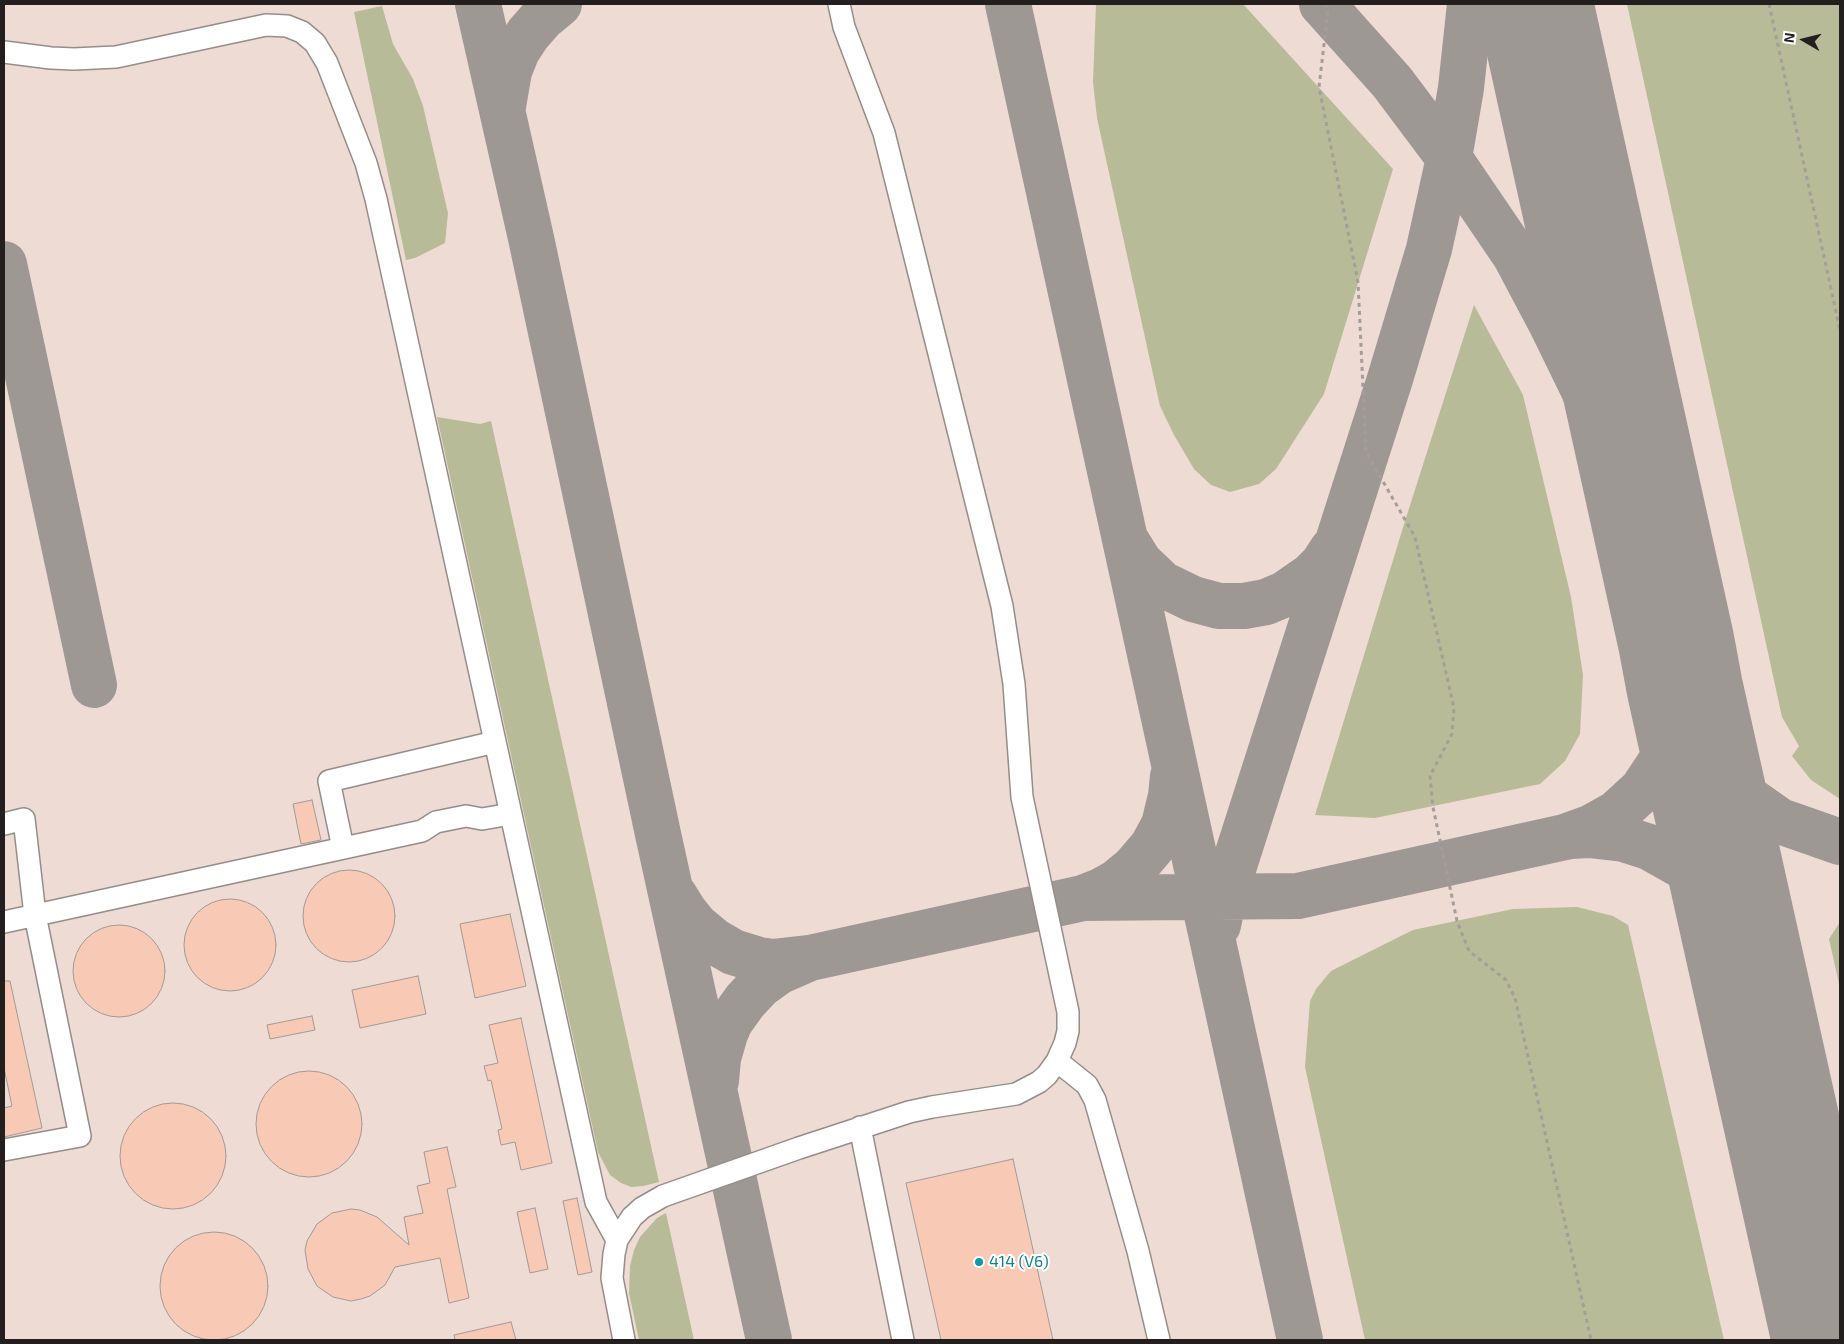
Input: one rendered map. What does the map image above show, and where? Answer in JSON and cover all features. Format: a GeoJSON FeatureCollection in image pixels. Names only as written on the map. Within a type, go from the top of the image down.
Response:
{"type":"FeatureCollection","features":[{"type":"Feature","properties":{"kind":"lane"},"geometry":{"type":"LineString","coordinates":[[624,1340],[612,1278],[614,1254],[617,1240],[632,1216],[653,1200],[860,1127],[909,1112],[1016,1094],[1039,1082],[1047,1075],[1057,1061],[1068,1031],[1068,1012],[1022,797],[1014,684],[1002,606],[884,133],[844,27],[839,4]]}},
{"type":"Feature","properties":{"kind":"lane"},"geometry":{"type":"LineString","coordinates":[[4,52],[74,59],[116,57],[266,25],[287,26],[302,32],[315,43],[327,63],[366,163],[376,199],[596,1202],[617,1240]]}},
{"type":"Feature","properties":{"kind":"lane"},"geometry":{"type":"LineString","coordinates":[[342,848],[329,781],[495,742]]}},
{"type":"Feature","properties":{"kind":"lane"},"geometry":{"type":"LineString","coordinates":[[4,922],[422,831],[436,822],[466,816],[482,819],[511,814]]}},
{"type":"Feature","properties":{"kind":"lane"},"geometry":{"type":"LineString","coordinates":[[4,824],[24,819],[35,915],[80,1136],[4,1150]]}},
{"type":"Feature","properties":{"kind":"lane"},"geometry":{"type":"LineString","coordinates":[[1057,1061],[1087,1085],[1095,1100],[1138,1251],[1159,1340]]}},
{"type":"Feature","properties":{"kind":"lane"},"geometry":{"type":"LineString","coordinates":[[860,1127],[903,1340]]}},
{"type":"Feature","properties":{"kind":"path"},"geometry":{"type":"LineString","coordinates":[[1325,4],[1328,10],[1319,87],[1358,282],[1366,452],[1415,537],[1454,708],[1452,734],[1430,776],[1434,807],[1457,921],[1469,951],[1506,980],[1515,998],[1591,1340]]}},
{"type":"Feature","properties":{"kind":"path"},"geometry":{"type":"LineString","coordinates":[[1769,4],[1840,330]]}},
{"type":"Feature","properties":{"kind":"shaded area"},"geometry":{"type":"Polygon","coordinates":[[[4,4],[1840,4],[1840,1340],[4,1340],[4,4]]]}},
{"type":"Feature","properties":{"kind":"green space"},"geometry":{"type":"Polygon","coordinates":[[[1096,4],[1243,4],[1393,169],[1324,394],[1276,469],[1259,484],[1230,492],[1211,485],[1194,469],[1160,406],[1097,118],[1093,82],[1096,4]]]}},
{"type":"Feature","properties":{"kind":"green space"},"geometry":{"type":"Polygon","coordinates":[[[1627,4],[1840,4],[1840,799],[1811,780],[1792,756],[1799,746],[1782,717],[1627,4]]]}},
{"type":"Feature","properties":{"kind":"green space"},"geometry":{"type":"Polygon","coordinates":[[[382,6],[393,44],[413,79],[423,106],[448,213],[445,243],[415,258],[406,260],[354,12],[382,6]]]}},
{"type":"Feature","properties":{"kind":"green space"},"geometry":{"type":"Polygon","coordinates":[[[1474,305],[1523,395],[1571,597],[1583,675],[1580,734],[1565,761],[1540,784],[1375,818],[1315,815],[1405,521],[1474,305]]]}},
{"type":"Feature","properties":{"kind":"green space"},"geometry":{"type":"Polygon","coordinates":[[[437,417],[480,424],[491,421],[659,1182],[631,1187],[621,1183],[610,1175],[598,1152],[437,417]]]}},
{"type":"Feature","properties":{"kind":"green space"},"geometry":{"type":"Polygon","coordinates":[[[1577,907],[1613,916],[1628,925],[1724,1340],[1365,1340],[1305,1067],[1310,1001],[1316,989],[1331,971],[1413,930],[1513,909],[1577,907]]]}},
{"type":"Feature","properties":{"kind":"green space"},"geometry":{"type":"Polygon","coordinates":[[[1840,922],[1840,988],[1829,939],[1840,922]]]}},
{"type":"Feature","properties":{"kind":"green space"},"geometry":{"type":"Polygon","coordinates":[[[666,1213],[694,1340],[639,1340],[629,1293],[630,1266],[640,1237],[657,1218],[666,1213]]]}},
{"type":"Feature","properties":{"kind":"building"},"geometry":{"type":"Polygon","coordinates":[[[312,800],[321,840],[301,844],[293,804],[312,800]]]}},
{"type":"Feature","properties":{"kind":"building"},"geometry":{"type":"Polygon","coordinates":[[[349,870],[366,874],[381,884],[391,899],[395,916],[391,933],[381,948],[366,958],[349,962],[332,958],[317,948],[307,933],[303,916],[307,899],[317,884],[332,874],[349,870]]]}},
{"type":"Feature","properties":{"kind":"building"},"geometry":{"type":"Polygon","coordinates":[[[230,899],[247,903],[262,913],[272,928],[276,945],[272,962],[262,977],[247,987],[230,991],[213,987],[198,977],[188,962],[184,945],[188,928],[198,913],[213,903],[230,899]]]}},
{"type":"Feature","properties":{"kind":"building"},"geometry":{"type":"Polygon","coordinates":[[[510,914],[526,986],[475,998],[460,924],[510,914]]]}},
{"type":"Feature","properties":{"kind":"building"},"geometry":{"type":"Polygon","coordinates":[[[119,925],[136,929],[151,939],[161,954],[165,971],[161,988],[151,1003],[136,1013],[119,1017],[102,1013],[87,1003],[77,988],[73,971],[77,954],[87,939],[102,929],[119,925]]]}},
{"type":"Feature","properties":{"kind":"building"},"geometry":{"type":"Polygon","coordinates":[[[418,976],[426,1014],[360,1028],[352,990],[418,976]]]}},
{"type":"Feature","properties":{"kind":"building"},"geometry":{"type":"Polygon","coordinates":[[[4,981],[10,981],[42,1128],[4,1137],[4,1108],[12,1106],[4,1068],[4,981]]]}},
{"type":"Feature","properties":{"kind":"building"},"geometry":{"type":"Polygon","coordinates":[[[312,1016],[315,1030],[270,1039],[267,1025],[312,1016]]]}},
{"type":"Feature","properties":{"kind":"building"},"geometry":{"type":"Polygon","coordinates":[[[521,1018],[552,1163],[521,1170],[515,1142],[501,1145],[498,1130],[502,1129],[491,1080],[488,1081],[484,1066],[498,1063],[489,1025],[521,1018]]]}},
{"type":"Feature","properties":{"kind":"building"},"geometry":{"type":"Polygon","coordinates":[[[309,1071],[329,1075],[347,1086],[358,1104],[362,1124],[358,1144],[347,1162],[329,1173],[309,1177],[289,1173],[271,1162],[260,1144],[256,1124],[260,1104],[271,1086],[289,1075],[309,1071]]]}},
{"type":"Feature","properties":{"kind":"building"},"geometry":{"type":"Polygon","coordinates":[[[173,1103],[193,1107],[211,1118],[222,1136],[226,1156],[222,1176],[211,1194],[193,1205],[173,1209],[153,1205],[135,1194],[124,1176],[120,1156],[124,1136],[135,1118],[153,1107],[173,1103]]]}},
{"type":"Feature","properties":{"kind":"building"},"geometry":{"type":"Polygon","coordinates":[[[447,1147],[456,1187],[447,1189],[469,1298],[449,1303],[440,1258],[395,1267],[385,1285],[370,1296],[361,1299],[351,1301],[333,1297],[317,1286],[308,1269],[305,1250],[307,1241],[317,1224],[332,1213],[351,1209],[360,1210],[377,1217],[409,1245],[404,1217],[423,1213],[417,1186],[430,1183],[424,1152],[447,1147]]]}},
{"type":"Feature","properties":{"kind":"building","name":"414 (V6)"},"geometry":{"type":"Polygon","coordinates":[[[1013,1159],[1053,1340],[941,1340],[906,1183],[1013,1159]]]}},
{"type":"Feature","properties":{"kind":"building"},"geometry":{"type":"Polygon","coordinates":[[[577,1198],[592,1272],[578,1275],[563,1201],[577,1198]]]}},
{"type":"Feature","properties":{"kind":"building"},"geometry":{"type":"Polygon","coordinates":[[[535,1208],[548,1269],[530,1273],[517,1212],[535,1208]]]}},
{"type":"Feature","properties":{"kind":"building"},"geometry":{"type":"Polygon","coordinates":[[[214,1232],[235,1236],[252,1248],[264,1265],[268,1286],[264,1307],[252,1324],[235,1336],[214,1340],[193,1336],[176,1324],[164,1307],[160,1286],[164,1265],[176,1248],[193,1236],[214,1232]]]}},
{"type":"Feature","properties":{"kind":"building"},"geometry":{"type":"Polygon","coordinates":[[[511,1322],[516,1340],[455,1340],[454,1335],[511,1322]]]}},
{"type":"Feature","properties":{"kind":"taxiway"},"geometry":{"type":"LineString","coordinates":[[478,4],[531,238],[658,834],[769,1340]]}},
{"type":"Feature","properties":{"kind":"taxiway"},"geometry":{"type":"LineString","coordinates":[[503,106],[509,71],[517,51],[542,18],[559,4]]}},
{"type":"Feature","properties":{"kind":"taxiway"},"geometry":{"type":"LineString","coordinates":[[1008,4],[1300,1340]]}},
{"type":"Feature","properties":{"kind":"taxiway"},"geometry":{"type":"LineString","coordinates":[[1322,4],[1392,82],[1449,158],[1515,255],[1592,407],[1628,499],[1671,624]]}},
{"type":"Feature","properties":{"kind":"taxiway"},"geometry":{"type":"LineString","coordinates":[[1218,925],[1224,897],[1390,379],[1429,249],[1449,158],[1461,88],[1470,4]]}},
{"type":"Feature","properties":{"kind":"taxiway"},"geometry":{"type":"LineString","coordinates":[[4,264],[94,685]]}},
{"type":"Feature","properties":{"kind":"taxiway"},"geometry":{"type":"LineString","coordinates":[[1127,542],[1140,563],[1162,584],[1193,599],[1219,606],[1244,606],[1266,602],[1285,594],[1311,576],[1323,564],[1332,550]]}},
{"type":"Feature","properties":{"kind":"taxiway"},"geometry":{"type":"LineString","coordinates":[[716,1081],[718,1058],[725,1034],[730,1022],[745,1001],[760,985],[778,972],[810,958],[1083,898],[1298,896],[1565,837],[1590,828],[1617,813],[1642,790],[1662,760],[1672,735],[1678,707],[1679,678],[1676,641]]}},
{"type":"Feature","properties":{"kind":"taxiway"},"geometry":{"type":"LineString","coordinates":[[1685,689],[1704,742],[1727,777],[1750,800],[1780,821],[1840,842]]}},
{"type":"Feature","properties":{"kind":"taxiway"},"geometry":{"type":"LineString","coordinates":[[1083,898],[1117,882],[1134,868],[1152,847],[1164,825],[1171,796],[1173,776]]}},
{"type":"Feature","properties":{"kind":"taxiway"},"geometry":{"type":"LineString","coordinates":[[1570,836],[1589,835],[1624,839],[1649,847],[1688,869],[1706,886],[1723,909],[1735,934],[1752,987]]}},
{"type":"Feature","properties":{"kind":"taxiway"},"geometry":{"type":"LineString","coordinates":[[674,895],[696,926],[714,941],[733,952],[772,962],[808,958]]}},
{"type":"Feature","properties":{"kind":"runway"},"geometry":{"type":"LineString","coordinates":[[1535,4],[1830,1340]]}},
{"type":"Feature","properties":{"kind":"place","name":"414 (V6)"},"geometry":{"type":"Point","coordinates":[979,1262]}}]}
